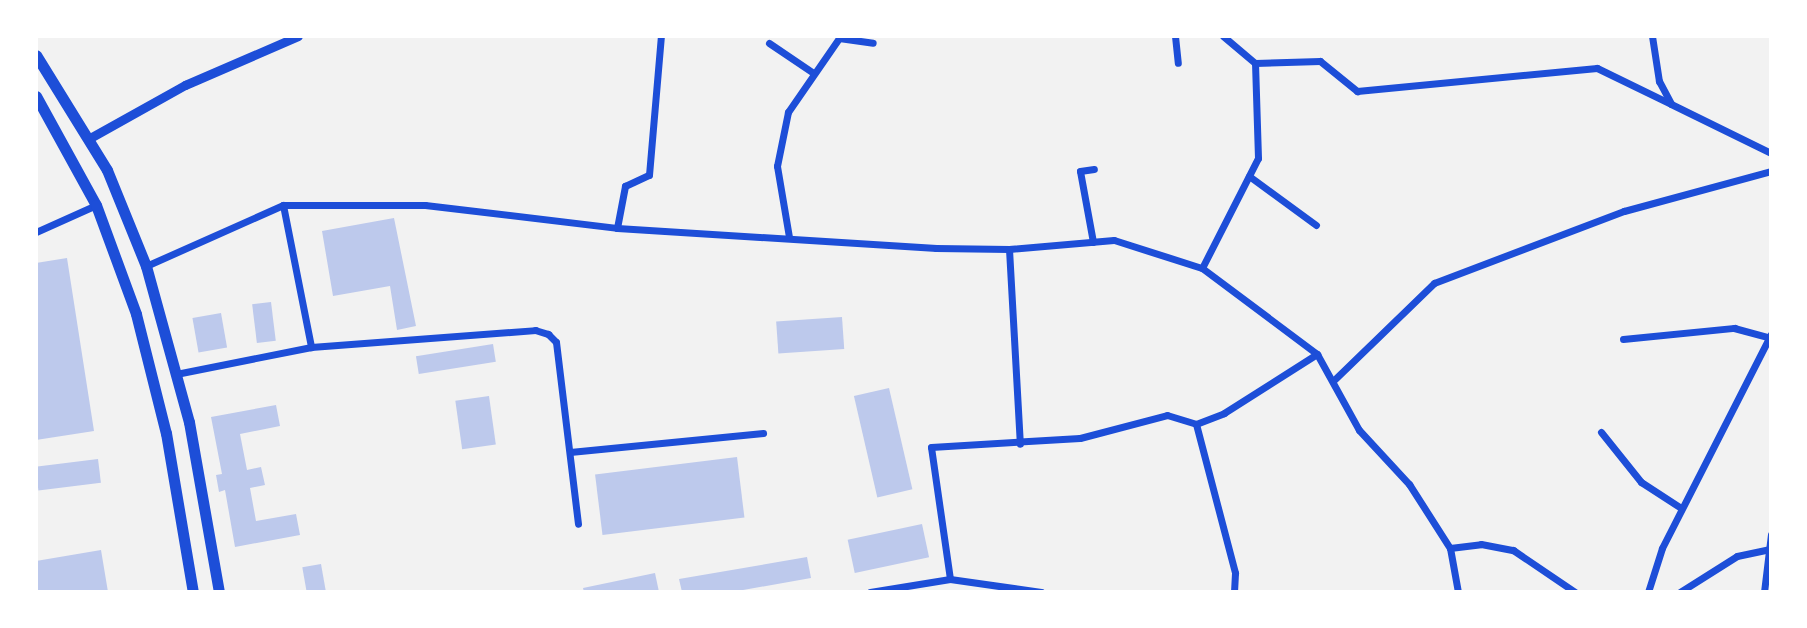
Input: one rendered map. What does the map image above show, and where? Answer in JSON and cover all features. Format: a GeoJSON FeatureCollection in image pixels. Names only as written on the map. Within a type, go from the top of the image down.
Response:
{"type":"FeatureCollection","features":[{"type":"Feature","properties":{"kind":"main road"},"geometry":{"type":"LineString","coordinates":[[36,55],[90,138],[146,266],[176,374],[219,592]]}},
{"type":"Feature","properties":{"kind":"main road"},"geometry":{"type":"LineString","coordinates":[[36,96],[96,205],[136,314],[162,418],[193,592]]}},
{"type":"Feature","properties":{"kind":"street"},"geometry":{"type":"LineString","coordinates":[[90,138],[185,85],[298,36]]}},
{"type":"Feature","properties":{"kind":"street"},"geometry":{"type":"LineString","coordinates":[[617,228],[625,186],[649,175],[661,36]]}},
{"type":"Feature","properties":{"kind":"street"},"geometry":{"type":"LineString","coordinates":[[1175,36],[1178,63]]}},
{"type":"Feature","properties":{"kind":"street"},"geometry":{"type":"LineString","coordinates":[[1223,36],[1255,63],[1320,61],[1357,91],[1597,68],[1771,153]]}},
{"type":"Feature","properties":{"kind":"street"},"geometry":{"type":"LineString","coordinates":[[1652,36],[1659,81],[1671,104]]}},
{"type":"Feature","properties":{"kind":"street"},"geometry":{"type":"LineString","coordinates":[[789,237],[777,166],[788,112],[812,72],[839,38],[873,43]]}},
{"type":"Feature","properties":{"kind":"street"},"geometry":{"type":"LineString","coordinates":[[769,43],[812,72]]}},
{"type":"Feature","properties":{"kind":"street"},"geometry":{"type":"LineString","coordinates":[[1202,268],[1258,158],[1255,63]]}},
{"type":"Feature","properties":{"kind":"street"},"geometry":{"type":"LineString","coordinates":[[1093,242],[1080,171],[1094,169]]}},
{"type":"Feature","properties":{"kind":"street"},"geometry":{"type":"LineString","coordinates":[[1335,379],[1434,283],[1624,211],[1771,171]]}},
{"type":"Feature","properties":{"kind":"street"},"geometry":{"type":"LineString","coordinates":[[1249,176],[1316,225]]}},
{"type":"Feature","properties":{"kind":"street"},"geometry":{"type":"LineString","coordinates":[[36,232],[96,205]]}},
{"type":"Feature","properties":{"kind":"street"},"geometry":{"type":"LineString","coordinates":[[283,205],[311,347]]}},
{"type":"Feature","properties":{"kind":"street"},"geometry":{"type":"LineString","coordinates":[[146,266],[283,205],[425,205],[617,228],[1009,249],[1114,240],[1202,268],[1317,354],[1335,379],[1359,430],[1409,484],[1450,548],[1458,592]]}},
{"type":"Feature","properties":{"kind":"street"},"geometry":{"type":"LineString","coordinates":[[1009,249],[1020,444]]}},
{"type":"Feature","properties":{"kind":"street"},"geometry":{"type":"LineString","coordinates":[[1623,339],[1734,328],[1769,336],[1681,508],[1648,592]]}},
{"type":"Feature","properties":{"kind":"street"},"geometry":{"type":"LineString","coordinates":[[176,374],[311,347],[535,330],[548,334],[556,342],[578,524]]}},
{"type":"Feature","properties":{"kind":"street"},"geometry":{"type":"LineString","coordinates":[[950,579],[931,447],[1080,438],[1167,415],[1196,424],[1224,413],[1317,354]]}},
{"type":"Feature","properties":{"kind":"street"},"geometry":{"type":"LineString","coordinates":[[1196,424],[1235,573],[1234,592]]}},
{"type":"Feature","properties":{"kind":"street"},"geometry":{"type":"LineString","coordinates":[[1601,432],[1641,482],[1681,508]]}},
{"type":"Feature","properties":{"kind":"street"},"geometry":{"type":"LineString","coordinates":[[570,452],[763,433]]}},
{"type":"Feature","properties":{"kind":"street"},"geometry":{"type":"LineString","coordinates":[[1764,592],[1771,534]]}},
{"type":"Feature","properties":{"kind":"street"},"geometry":{"type":"LineString","coordinates":[[1450,548],[1481,544],[1513,550],[1575,592]]}},
{"type":"Feature","properties":{"kind":"street"},"geometry":{"type":"LineString","coordinates":[[1680,592],[1737,556],[1770,549]]}},
{"type":"Feature","properties":{"kind":"street"},"geometry":{"type":"LineString","coordinates":[[870,592],[950,579],[1041,592]]}},
{"type":"Feature","properties":{"kind":"building"},"geometry":{"type":"Polygon","coordinates":[[[394,218],[416,326],[397,330],[390,286],[333,296],[322,231],[394,218]]]}},
{"type":"Feature","properties":{"kind":"building"},"geometry":{"type":"Polygon","coordinates":[[[67,258],[94,431],[36,440],[36,263],[67,258]]]}},
{"type":"Feature","properties":{"kind":"building"},"geometry":{"type":"Polygon","coordinates":[[[271,302],[276,341],[257,343],[252,304],[271,302]]]}},
{"type":"Feature","properties":{"kind":"building"},"geometry":{"type":"Polygon","coordinates":[[[221,313],[227,347],[199,353],[192,318],[221,313]]]}},
{"type":"Feature","properties":{"kind":"building"},"geometry":{"type":"Polygon","coordinates":[[[842,317],[844,349],[778,354],[776,322],[842,317]]]}},
{"type":"Feature","properties":{"kind":"building"},"geometry":{"type":"Polygon","coordinates":[[[493,344],[496,362],[419,374],[416,356],[493,344]]]}},
{"type":"Feature","properties":{"kind":"building"},"geometry":{"type":"Polygon","coordinates":[[[889,388],[912,489],[877,497],[854,396],[889,388]]]}},
{"type":"Feature","properties":{"kind":"building"},"geometry":{"type":"Polygon","coordinates":[[[489,396],[496,445],[462,449],[455,401],[489,396]]]}},
{"type":"Feature","properties":{"kind":"building"},"geometry":{"type":"Polygon","coordinates":[[[276,405],[280,426],[240,434],[247,470],[261,467],[265,485],[250,488],[256,521],[296,514],[300,535],[235,547],[225,490],[219,492],[216,475],[222,474],[211,417],[276,405]]]}},
{"type":"Feature","properties":{"kind":"building"},"geometry":{"type":"Polygon","coordinates":[[[737,457],[744,518],[602,535],[595,474],[737,457]]]}},
{"type":"Feature","properties":{"kind":"building"},"geometry":{"type":"Polygon","coordinates":[[[98,459],[101,483],[38,490],[36,467],[98,459]]]}},
{"type":"Feature","properties":{"kind":"building"},"geometry":{"type":"Polygon","coordinates":[[[922,524],[929,557],[855,573],[848,540],[922,524]]]}},
{"type":"Feature","properties":{"kind":"building"},"geometry":{"type":"Polygon","coordinates":[[[101,550],[108,592],[36,592],[36,561],[101,550]]]}},
{"type":"Feature","properties":{"kind":"building"},"geometry":{"type":"Polygon","coordinates":[[[807,557],[811,578],[732,592],[682,592],[679,579],[807,557]]]}},
{"type":"Feature","properties":{"kind":"building"},"geometry":{"type":"Polygon","coordinates":[[[321,564],[326,592],[307,592],[302,567],[321,564]]]}},
{"type":"Feature","properties":{"kind":"building"},"geometry":{"type":"Polygon","coordinates":[[[655,573],[659,592],[584,592],[583,588],[655,573]]]}}]}
